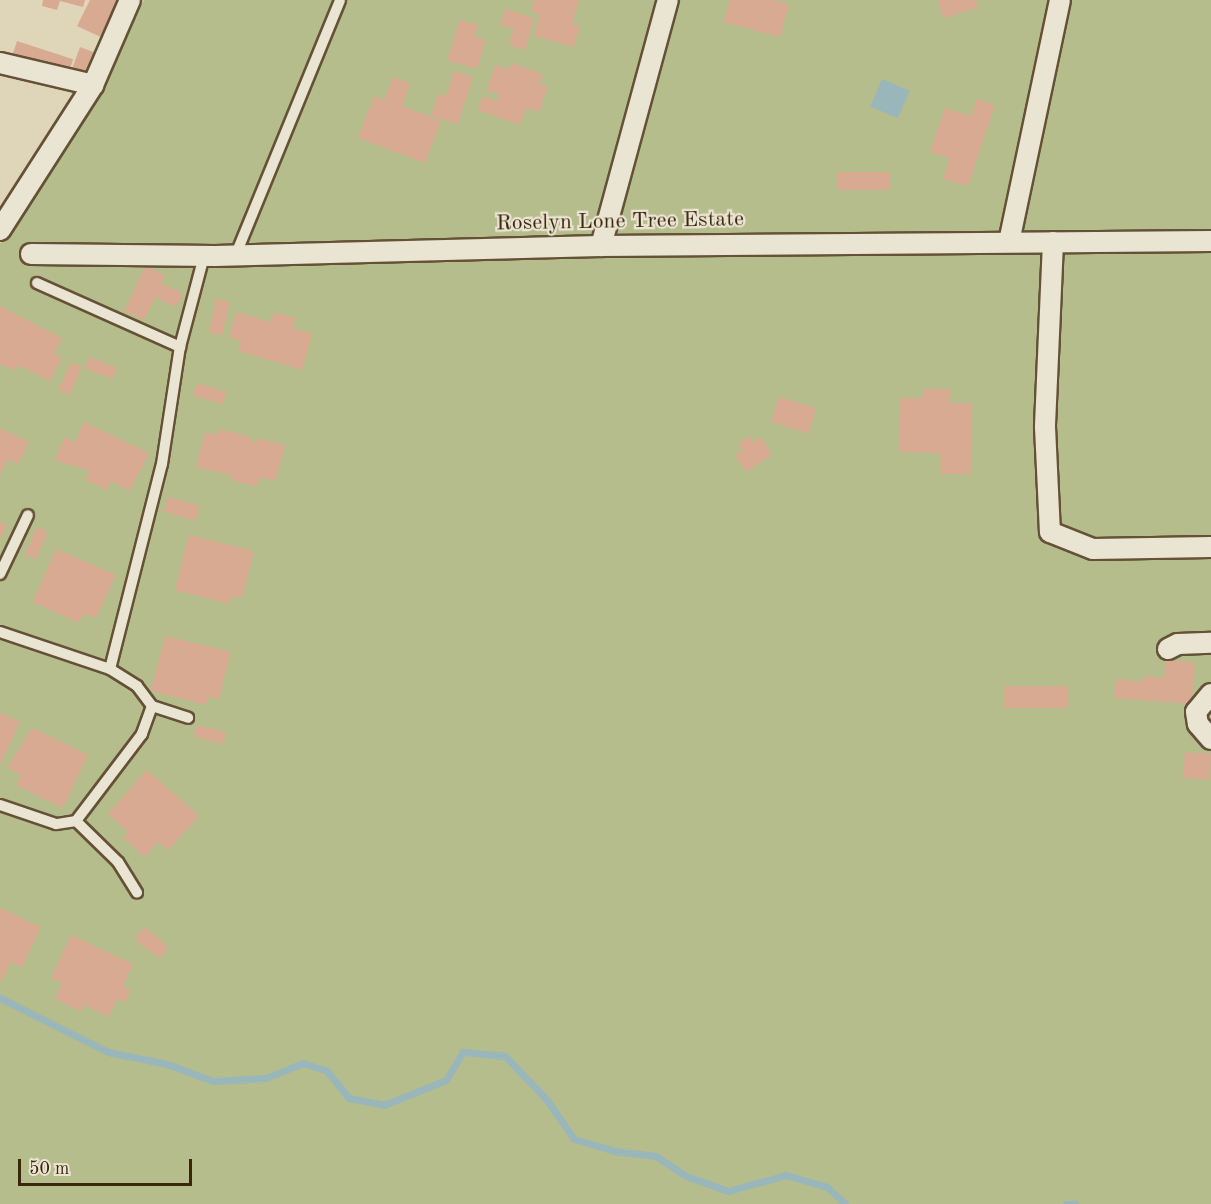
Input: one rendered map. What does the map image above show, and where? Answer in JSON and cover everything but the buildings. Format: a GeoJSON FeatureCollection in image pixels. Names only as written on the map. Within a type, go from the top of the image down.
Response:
{"type":"FeatureCollection","features":[{"type":"Feature","properties":{"kind":"street"},"geometry":{"type":"LineString","coordinates":[[0,230],[93,85],[130,0]]}},
{"type":"Feature","properties":{"kind":"street"},"geometry":{"type":"LineString","coordinates":[[601,246],[668,0]]}},
{"type":"Feature","properties":{"kind":"street"},"geometry":{"type":"LineString","coordinates":[[1009,242],[1060,0]]}},
{"type":"Feature","properties":{"kind":"street"},"geometry":{"type":"LineString","coordinates":[[0,63],[93,85]]}},
{"type":"Feature","properties":{"kind":"street","name":"Roselyn Lone Tree Estate"},"geometry":{"type":"LineString","coordinates":[[31,254],[204,256],[601,246],[1211,241]]}},
{"type":"Feature","properties":{"kind":"street"},"geometry":{"type":"LineString","coordinates":[[1053,242],[1045,427],[1050,532],[1093,549],[1211,547]]}},
{"type":"Feature","properties":{"kind":"street"},"geometry":{"type":"LineString","coordinates":[[1168,649],[1178,644],[1211,643]]}},
{"type":"Feature","properties":{"kind":"street"},"geometry":{"type":"LineString","coordinates":[[1211,694],[1196,712],[1198,724],[1211,739]]}},
{"type":"Feature","properties":{"kind":"lane"},"geometry":{"type":"LineString","coordinates":[[236,254],[340,0]]}},
{"type":"Feature","properties":{"kind":"lane"},"geometry":{"type":"LineString","coordinates":[[111,669],[162,464],[180,347],[204,256]]}},
{"type":"Feature","properties":{"kind":"lane"},"geometry":{"type":"LineString","coordinates":[[37,284],[180,347]]}},
{"type":"Feature","properties":{"kind":"lane"},"geometry":{"type":"LineString","coordinates":[[0,574],[28,515]]}},
{"type":"Feature","properties":{"kind":"lane"},"geometry":{"type":"LineString","coordinates":[[0,632],[111,669],[137,686],[152,706],[188,718]]}},
{"type":"Feature","properties":{"kind":"lane"},"geometry":{"type":"LineString","coordinates":[[0,805],[56,824],[76,821],[142,734],[152,706]]}},
{"type":"Feature","properties":{"kind":"lane"},"geometry":{"type":"LineString","coordinates":[[76,821],[118,862],[137,893]]}},
{"type":"Feature","properties":{"kind":"green space"},"geometry":{"type":"Polygon","coordinates":[[[144,0],[1211,0],[1211,1204],[0,1204],[0,244],[99,95],[144,0]]]}},
{"type":"Feature","properties":{"kind":"water"},"geometry":{"type":"Polygon","coordinates":[[[882,79],[910,91],[898,118],[870,107],[882,79]]]}},
{"type":"Feature","properties":{"kind":"waterway"},"geometry":{"type":"LineString","coordinates":[[0,998],[108,1052],[167,1064],[213,1081],[266,1078],[303,1063],[327,1071],[349,1098],[384,1105],[446,1080],[463,1052],[505,1056],[547,1100],[574,1139],[615,1151],[656,1156],[686,1176],[728,1191],[786,1175],[827,1187],[845,1204]]}},
{"type":"Feature","properties":{"kind":"waterway"},"geometry":{"type":"LineString","coordinates":[[1066,1204],[1075,1204]]}}]}
